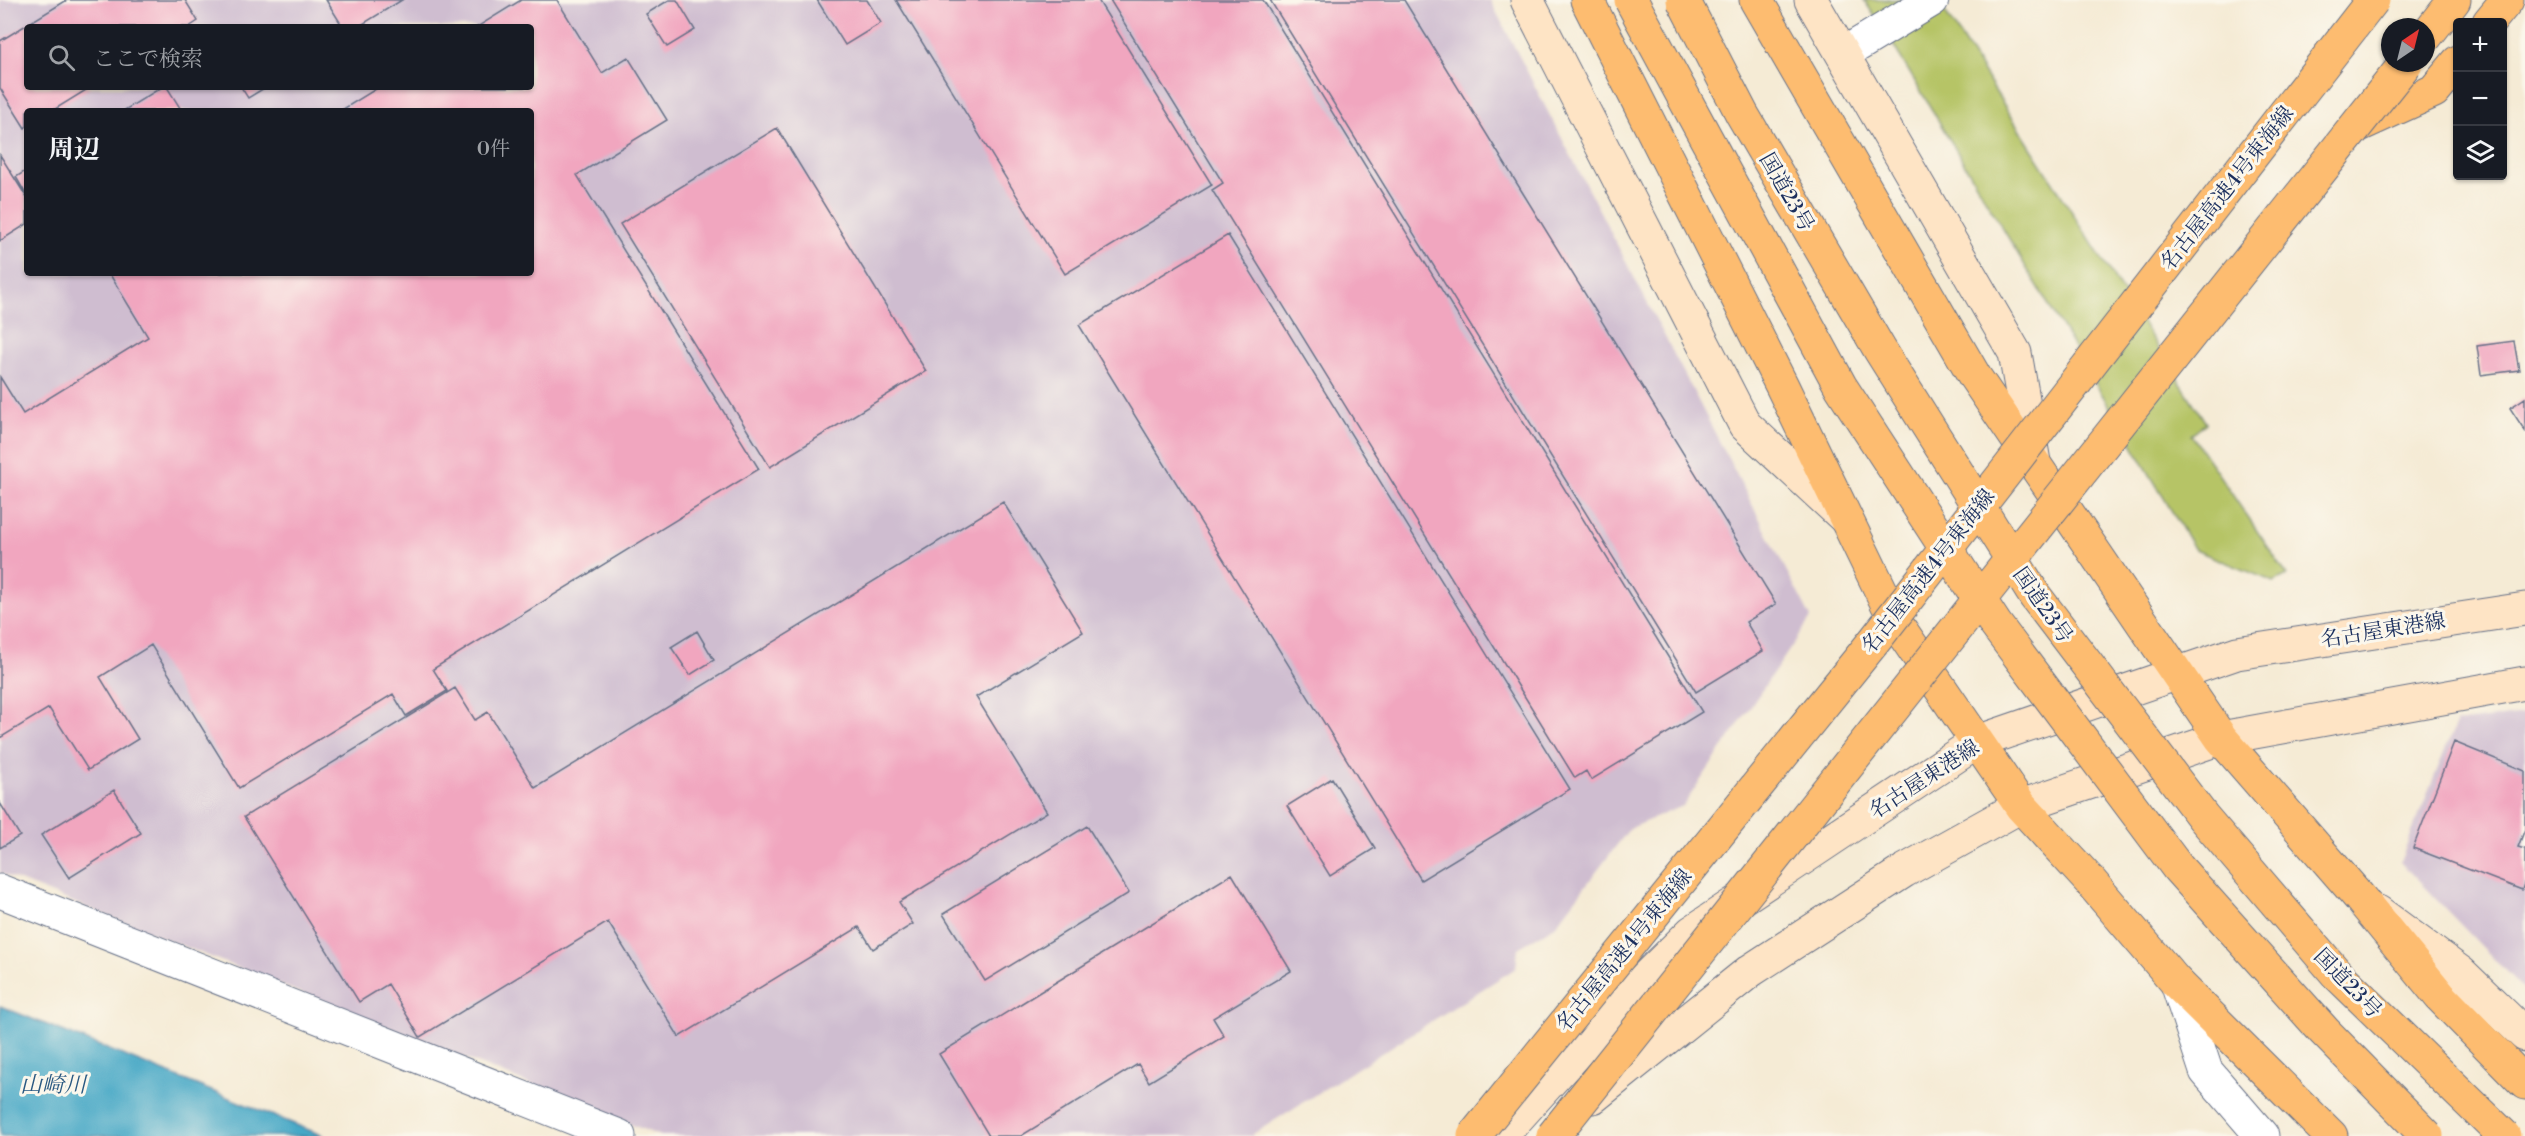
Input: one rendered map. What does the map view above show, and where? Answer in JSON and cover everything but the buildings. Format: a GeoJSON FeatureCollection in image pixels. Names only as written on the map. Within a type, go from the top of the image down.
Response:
{"type":"FeatureCollection","features":[{"type":"Feature","properties":{"kind":"highway"},"geometry":{"type":"LineString","coordinates":[[1587,0],[1782,386],[1898,626],[2021,806],[2090,881],[2177,983],[2331,1136]]}},
{"type":"Feature","properties":{"kind":"highway"},"geometry":{"type":"LineString","coordinates":[[1631,0],[1841,387],[1996,624],[2178,868],[2324,1031],[2427,1136]]}},
{"type":"Feature","properties":{"kind":"highway","name":"国道23号"},"geometry":{"type":"LineString","coordinates":[[1683,0],[1742,114],[1880,350],[2035,596],[2203,817],[2337,974],[2504,1136]]}},
{"type":"Feature","properties":{"kind":"highway"},"geometry":{"type":"LineString","coordinates":[[1756,0],[1975,377],[2221,738],[2360,898],[2440,996],[2525,1083]]}},
{"type":"Feature","properties":{"kind":"highway","name":"名古屋高速4号東海線"},"geometry":{"type":"LineString","coordinates":[[1474,1136],[1875,640],[2373,0]]}},
{"type":"Feature","properties":{"kind":"highway"},"geometry":{"type":"LineString","coordinates":[[2435,24],[2454,0]]}},
{"type":"Feature","properties":{"kind":"highway"},"geometry":{"type":"LineString","coordinates":[[2492,18],[2507,0]]}},
{"type":"Feature","properties":{"kind":"highway"},"geometry":{"type":"LineString","coordinates":[[2357,126],[2434,91],[2453,67]]}},
{"type":"Feature","properties":{"kind":"highway"},"geometry":{"type":"LineString","coordinates":[[1553,1136],[2399,72]]}},
{"type":"Feature","properties":{"kind":"main road"},"geometry":{"type":"LineString","coordinates":[[1527,0],[1745,425],[1844,517]]}},
{"type":"Feature","properties":{"kind":"main road"},"geometry":{"type":"LineString","coordinates":[[1810,0],[2016,353],[2035,467]]}},
{"type":"Feature","properties":{"kind":"main road","name":"名古屋東港線"},"geometry":{"type":"LineString","coordinates":[[1501,1136],[1626,997],[1692,932],[1977,742],[2237,653],[2525,609]]}},
{"type":"Feature","properties":{"kind":"main road"},"geometry":{"type":"LineString","coordinates":[[1544,1136],[1750,970],[1904,871],[2021,806],[2221,738],[2525,683]]}},
{"type":"Feature","properties":{"kind":"main road"},"geometry":{"type":"LineString","coordinates":[[2360,898],[2461,973],[2525,1035]]}},
{"type":"Feature","properties":{"kind":"street"},"geometry":{"type":"LineString","coordinates":[[1842,54],[1932,0]]}},
{"type":"Feature","properties":{"kind":"street"},"geometry":{"type":"LineString","coordinates":[[0,891],[619,1136]]}},
{"type":"Feature","properties":{"kind":"street"},"geometry":{"type":"LineString","coordinates":[[2177,983],[2206,1071],[2262,1136]]}},
{"type":"Feature","properties":{"kind":"shaded area"},"geometry":{"type":"Polygon","coordinates":[[[0,0],[1490,0],[1811,618],[1683,806],[1630,828],[1555,926],[1518,948],[1516,968],[1250,1136],[660,1136],[0,873],[0,0]]]}},
{"type":"Feature","properties":{"kind":"shaded area"},"geometry":{"type":"Polygon","coordinates":[[[2525,714],[2525,991],[2400,862],[2456,723],[2525,714]]]}},
{"type":"Feature","properties":{"kind":"green space"},"geometry":{"type":"Polygon","coordinates":[[[1864,0],[1904,0],[1875,17],[1864,0]]]}},
{"type":"Feature","properties":{"kind":"green space"},"geometry":{"type":"Polygon","coordinates":[[[1943,9],[2206,423],[2191,434],[2287,575],[2274,582],[2195,550],[1889,38],[1943,9]]]}},
{"type":"Feature","properties":{"kind":"water","name":"山崎川"},"geometry":{"type":"Polygon","coordinates":[[[0,1006],[324,1136],[0,1136],[0,1006]]]}}]}
